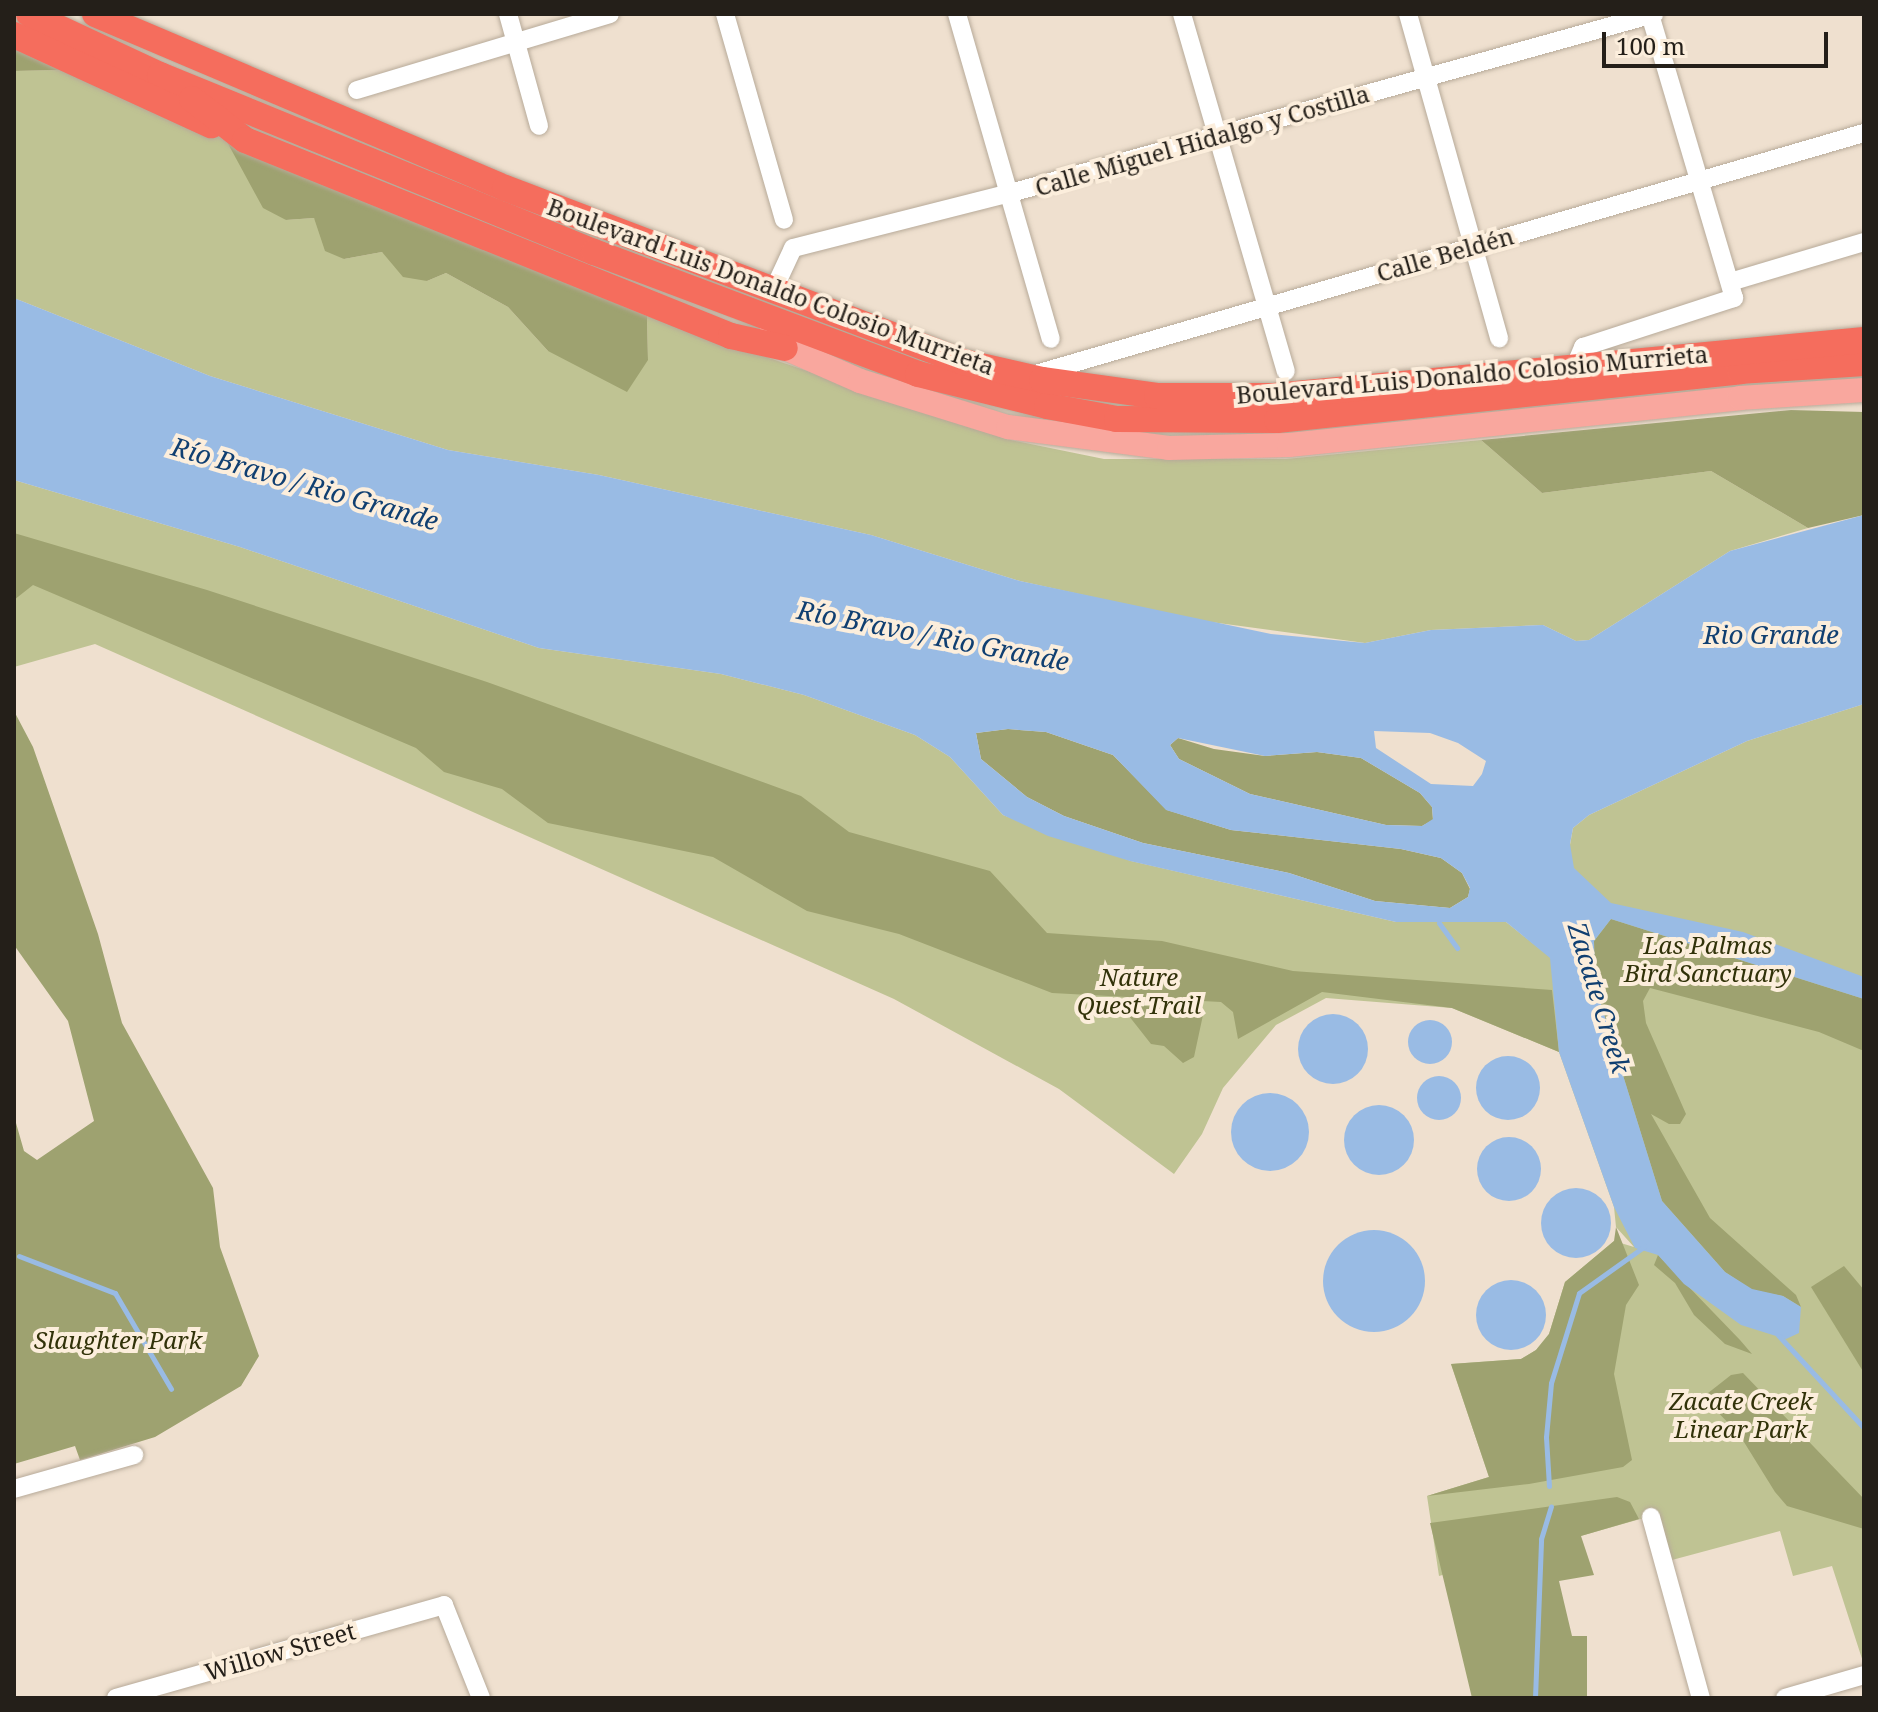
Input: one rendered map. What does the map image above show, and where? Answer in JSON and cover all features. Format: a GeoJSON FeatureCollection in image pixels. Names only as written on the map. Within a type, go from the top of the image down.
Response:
{"type":"FeatureCollection","features":[{"type":"Feature","properties":{"kind":"highway","name":"Boulevard Luis Donaldo Colosio Murrieta"},"geometry":{"type":"LineString","coordinates":[[29,14],[160,75],[763,316],[958,386],[1117,419],[1169,422],[1373,413],[1740,371],[1864,363]]}},
{"type":"Feature","properties":{"kind":"highway","name":"Boulevard Luis Donaldo Colosio Murrieta"},"geometry":{"type":"LineString","coordinates":[[105,16],[505,188],[963,362],[1026,377],[1107,391],[1237,397],[1864,340]]}},
{"type":"Feature","properties":{"kind":"highway"},"geometry":{"type":"LineString","coordinates":[[14,35],[245,140],[731,336],[785,348]]}},
{"type":"Feature","properties":{"kind":"highway"},"geometry":{"type":"LineString","coordinates":[[160,75],[245,140]]}},
{"type":"Feature","properties":{"kind":"main road"},"geometry":{"type":"LineString","coordinates":[[763,316],[774,289]]}},
{"type":"Feature","properties":{"kind":"main road","name":"Boulevard Luis Donaldo Colosio Murrieta"},"geometry":{"type":"LineString","coordinates":[[763,316],[764,330],[785,348],[860,381],[1008,427],[1169,448],[1289,445],[1740,398],[1864,390]]}},
{"type":"Feature","properties":{"kind":"street"},"geometry":{"type":"LineString","coordinates":[[508,14],[539,126]]}},
{"type":"Feature","properties":{"kind":"street"},"geometry":{"type":"LineString","coordinates":[[357,90],[610,14]]}},
{"type":"Feature","properties":{"kind":"street"},"geometry":{"type":"LineString","coordinates":[[725,14],[784,220]]}},
{"type":"Feature","properties":{"kind":"street"},"geometry":{"type":"LineString","coordinates":[[957,14],[1051,339]]}},
{"type":"Feature","properties":{"kind":"street"},"geometry":{"type":"LineString","coordinates":[[1182,14],[1286,371]]}},
{"type":"Feature","properties":{"kind":"street"},"geometry":{"type":"LineString","coordinates":[[1408,14],[1499,338]]}},
{"type":"Feature","properties":{"kind":"street"},"geometry":{"type":"LineString","coordinates":[[1652,15],[1732,290]]}},
{"type":"Feature","properties":{"kind":"street","name":"Calle Miguel Hidalgo y Costilla"},"geometry":{"type":"LineString","coordinates":[[774,289],[793,248],[1007,194],[1426,78],[1596,23],[1652,15]]}},
{"type":"Feature","properties":{"kind":"street","name":"Calle Beldén"},"geometry":{"type":"LineString","coordinates":[[1026,377],[1864,133]]}},
{"type":"Feature","properties":{"kind":"street"},"geometry":{"type":"LineString","coordinates":[[1575,366],[1583,347],[1864,242]]}},
{"type":"Feature","properties":{"kind":"street"},"geometry":{"type":"LineString","coordinates":[[14,1489],[134,1455]]}},
{"type":"Feature","properties":{"kind":"street"},"geometry":{"type":"LineString","coordinates":[[1651,1517],[1701,1698]]}},
{"type":"Feature","properties":{"kind":"street","name":"Willow Street"},"geometry":{"type":"LineString","coordinates":[[116,1698],[444,1605],[481,1698]]}},
{"type":"Feature","properties":{"kind":"street"},"geometry":{"type":"LineString","coordinates":[[1785,1698],[1864,1675]]}},
{"type":"Feature","properties":{"kind":"green space"},"geometry":{"type":"Polygon","coordinates":[[[14,44],[62,70],[14,71],[14,44]]]}},
{"type":"Feature","properties":{"kind":"green space"},"geometry":{"type":"Polygon","coordinates":[[[62,70],[226,140],[286,220],[314,218],[344,259],[382,252],[427,281],[446,273],[508,307],[548,351],[648,360],[647,316],[1006,439],[1104,459],[1286,459],[1481,440],[1542,493],[1711,471],[1808,528],[1730,551],[1589,640],[1576,641],[1543,625],[1431,630],[1365,643],[1196,620],[1020,581],[871,535],[599,475],[448,450],[210,376],[14,298],[14,71],[62,70]]]}},
{"type":"Feature","properties":{"kind":"green space"},"geometry":{"type":"Polygon","coordinates":[[[226,140],[647,316],[648,360],[627,392],[548,351],[508,307],[446,273],[427,281],[403,277],[382,252],[344,259],[325,251],[314,218],[286,220],[263,208],[226,140]]]}},
{"type":"Feature","properties":{"kind":"green space"},"geometry":{"type":"Polygon","coordinates":[[[1791,410],[1864,412],[1864,515],[1808,528],[1711,471],[1542,493],[1481,440],[1791,410]]]}},
{"type":"Feature","properties":{"kind":"green space"},"geometry":{"type":"Polygon","coordinates":[[[14,480],[240,547],[539,648],[721,674],[804,695],[915,735],[950,757],[1003,815],[1131,861],[1396,922],[1506,922],[1550,957],[1573,828],[1589,815],[1747,741],[1864,704],[1864,1665],[1832,1566],[1793,1576],[1780,1531],[1672,1560],[1658,1514],[1439,1576],[1427,1496],[1489,1477],[1451,1364],[1521,1359],[1536,1350],[1549,1334],[1565,1282],[1614,1241],[1634,1247],[1616,1227],[1614,1207],[1559,1052],[1452,1008],[1326,998],[1276,1025],[1223,1088],[1202,1134],[1174,1174],[1059,1089],[894,999],[95,644],[14,667],[14,480]]]}},
{"type":"Feature","properties":{"kind":"green space","name":"Nature Quest Trail"},"geometry":{"type":"Polygon","coordinates":[[[14,533],[207,590],[487,682],[801,796],[849,832],[990,871],[1047,933],[1162,941],[1293,971],[1552,990],[1559,1052],[1452,1008],[1322,992],[1238,1039],[1233,1012],[1221,1002],[1052,993],[899,934],[807,911],[713,857],[548,823],[502,789],[444,772],[416,748],[33,585],[14,600],[14,533]]]}},
{"type":"Feature","properties":{"kind":"green space","name":"Slaughter Park"},"geometry":{"type":"Polygon","coordinates":[[[14,711],[33,747],[98,934],[122,1023],[213,1188],[220,1247],[259,1356],[241,1386],[155,1437],[80,1460],[75,1446],[14,1464],[14,1116],[24,1151],[37,1160],[94,1121],[68,1021],[14,945],[14,711]]]}},
{"type":"Feature","properties":{"kind":"green space"},"geometry":{"type":"Polygon","coordinates":[[[1008,729],[1046,732],[1113,755],[1167,810],[1231,830],[1401,849],[1441,858],[1462,873],[1470,889],[1468,897],[1450,908],[1375,901],[1289,873],[1143,843],[1064,816],[1027,797],[981,759],[976,733],[1008,729]]]}},
{"type":"Feature","properties":{"kind":"green space"},"geometry":{"type":"Polygon","coordinates":[[[1178,738],[1214,749],[1265,756],[1317,752],[1361,758],[1420,793],[1432,807],[1433,820],[1422,826],[1386,825],[1250,794],[1179,759],[1170,745],[1178,738]]]}},
{"type":"Feature","properties":{"kind":"green space","name":"Las Palmas Bird Sanctuary"},"geometry":{"type":"Polygon","coordinates":[[[1611,919],[1864,999],[1864,1051],[1819,1032],[1650,988],[1643,1001],[1646,1023],[1686,1114],[1680,1124],[1669,1124],[1651,1114],[1710,1218],[1796,1295],[1801,1307],[1783,1296],[1752,1290],[1725,1272],[1662,1201],[1595,985],[1594,941],[1611,919]]]}},
{"type":"Feature","properties":{"kind":"green space"},"geometry":{"type":"Polygon","coordinates":[[[1133,1005],[1197,1010],[1203,1015],[1194,1057],[1183,1063],[1164,1046],[1151,1044],[1125,1011],[1133,1005]]]}},
{"type":"Feature","properties":{"kind":"green space"},"geometry":{"type":"Polygon","coordinates":[[[1616,1227],[1639,1285],[1626,1305],[1614,1374],[1632,1460],[1623,1467],[1529,1484],[1427,1496],[1489,1477],[1451,1364],[1521,1359],[1536,1350],[1549,1334],[1565,1282],[1614,1241],[1616,1227]]]}},
{"type":"Feature","properties":{"kind":"green space"},"geometry":{"type":"Polygon","coordinates":[[[1658,1255],[1752,1354],[1725,1344],[1694,1315],[1675,1283],[1654,1265],[1658,1255]]]}},
{"type":"Feature","properties":{"kind":"green space"},"geometry":{"type":"Polygon","coordinates":[[[1844,1266],[1864,1290],[1864,1373],[1811,1287],[1844,1266]]]}},
{"type":"Feature","properties":{"kind":"green space","name":"Zacate Creek Linear Park"},"geometry":{"type":"Polygon","coordinates":[[[1743,1373],[1864,1499],[1864,1529],[1787,1506],[1775,1492],[1739,1434],[1703,1397],[1731,1375],[1743,1373]]]}},
{"type":"Feature","properties":{"kind":"green space"},"geometry":{"type":"Polygon","coordinates":[[[1617,1497],[1630,1502],[1639,1519],[1581,1536],[1594,1575],[1559,1581],[1572,1636],[1587,1636],[1587,1698],[1472,1698],[1430,1523],[1617,1497]]]}},
{"type":"Feature","properties":{"kind":"water","name":"Rio Grande"},"geometry":{"type":"Polygon","coordinates":[[[14,298],[210,376],[448,450],[599,475],[871,535],[1020,581],[1271,634],[1365,643],[1431,630],[1543,625],[1576,641],[1589,640],[1730,551],[1864,515],[1864,704],[1747,741],[1589,815],[1573,828],[1570,844],[1574,868],[1611,903],[1743,932],[1864,977],[1864,999],[1611,919],[1594,941],[1595,985],[1662,1201],[1725,1272],[1752,1289],[1783,1296],[1801,1307],[1799,1333],[1786,1339],[1741,1325],[1684,1284],[1658,1255],[1635,1248],[1614,1207],[1559,1052],[1550,958],[1506,922],[1396,922],[1130,861],[1048,836],[1003,815],[950,757],[915,735],[804,695],[721,674],[539,648],[240,547],[14,480],[14,298]],[[1008,729],[976,733],[981,759],[1027,797],[1064,816],[1143,843],[1289,873],[1375,901],[1450,908],[1468,897],[1470,888],[1462,873],[1441,858],[1401,849],[1231,830],[1166,810],[1113,755],[1046,732],[1008,729]],[[1374,731],[1376,748],[1431,784],[1473,786],[1482,774],[1486,761],[1458,743],[1430,733],[1374,731]],[[1178,738],[1170,745],[1179,759],[1250,794],[1386,825],[1422,826],[1433,819],[1432,807],[1420,793],[1361,758],[1317,752],[1265,756],[1178,738]]]}},
{"type":"Feature","properties":{"kind":"water"},"geometry":{"type":"Polygon","coordinates":[[[1326,1014],[1340,1014],[1362,1029],[1368,1049],[1366,1062],[1358,1074],[1340,1084],[1326,1084],[1304,1069],[1298,1056],[1298,1042],[1313,1020],[1326,1014]]]}},
{"type":"Feature","properties":{"kind":"water"},"geometry":{"type":"Polygon","coordinates":[[[1430,1020],[1446,1026],[1452,1042],[1446,1058],[1430,1064],[1414,1058],[1408,1042],[1414,1026],[1430,1020]]]}},
{"type":"Feature","properties":{"kind":"water"},"geometry":{"type":"Polygon","coordinates":[[[1502,1056],[1514,1056],[1531,1065],[1538,1076],[1538,1100],[1531,1111],[1514,1120],[1502,1120],[1490,1115],[1481,1106],[1476,1094],[1476,1082],[1481,1070],[1490,1061],[1502,1056]]]}},
{"type":"Feature","properties":{"kind":"water"},"geometry":{"type":"Polygon","coordinates":[[[1439,1076],[1455,1082],[1461,1098],[1455,1114],[1439,1120],[1423,1114],[1417,1098],[1423,1082],[1439,1076]]]}},
{"type":"Feature","properties":{"kind":"water"},"geometry":{"type":"Polygon","coordinates":[[[1270,1093],[1285,1096],[1298,1104],[1306,1117],[1309,1132],[1306,1147],[1298,1160],[1285,1168],[1270,1171],[1255,1168],[1242,1160],[1234,1147],[1231,1132],[1234,1117],[1242,1104],[1255,1096],[1270,1093]]]}},
{"type":"Feature","properties":{"kind":"water"},"geometry":{"type":"Polygon","coordinates":[[[1372,1105],[1386,1105],[1408,1120],[1414,1140],[1412,1153],[1404,1165],[1386,1175],[1372,1175],[1350,1160],[1344,1147],[1344,1133],[1359,1111],[1372,1105]]]}},
{"type":"Feature","properties":{"kind":"water"},"geometry":{"type":"Polygon","coordinates":[[[1503,1137],[1515,1137],[1532,1146],[1539,1157],[1539,1181],[1532,1192],[1515,1201],[1503,1201],[1491,1196],[1482,1187],[1477,1175],[1477,1163],[1482,1151],[1491,1142],[1503,1137]]]}},
{"type":"Feature","properties":{"kind":"water"},"geometry":{"type":"Polygon","coordinates":[[[1569,1188],[1583,1188],[1605,1203],[1611,1223],[1609,1236],[1601,1248],[1583,1258],[1569,1258],[1547,1243],[1541,1230],[1541,1216],[1556,1194],[1569,1188]]]}},
{"type":"Feature","properties":{"kind":"water"},"geometry":{"type":"Polygon","coordinates":[[[1374,1230],[1403,1238],[1417,1252],[1425,1281],[1417,1310],[1403,1324],[1374,1332],[1345,1324],[1331,1310],[1323,1281],[1331,1252],[1345,1238],[1374,1230]]]}},
{"type":"Feature","properties":{"kind":"water"},"geometry":{"type":"Polygon","coordinates":[[[1504,1280],[1518,1280],[1540,1295],[1546,1315],[1544,1328],[1536,1340],[1518,1350],[1504,1350],[1482,1335],[1476,1322],[1476,1308],[1491,1286],[1504,1280]]]}},
{"type":"Feature","properties":{"kind":"waterway"},"geometry":{"type":"LineString","coordinates":[[1439,923],[1457,948]]}},
{"type":"Feature","properties":{"kind":"waterway"},"geometry":{"type":"LineString","coordinates":[[1549,1486],[1546,1437],[1551,1383],[1579,1293],[1645,1246]]}},
{"type":"Feature","properties":{"kind":"waterway"},"geometry":{"type":"LineString","coordinates":[[19,1256],[115,1293],[171,1389]]}},
{"type":"Feature","properties":{"kind":"waterway","name":"Zacate Creek"},"geometry":{"type":"LineString","coordinates":[[1778,1335],[1864,1428]]}},
{"type":"Feature","properties":{"kind":"waterway"},"geometry":{"type":"LineString","coordinates":[[1535,1698],[1541,1539],[1551,1506]]}},
{"type":"Feature","properties":{"kind":"water label","name":"Río Bravo / Rio Grande"},"geometry":{"type":"Point","coordinates":[305,484]}},
{"type":"Feature","properties":{"kind":"water label","name":"Río Bravo / Rio Grande"},"geometry":{"type":"Point","coordinates":[933,636]}}]}
